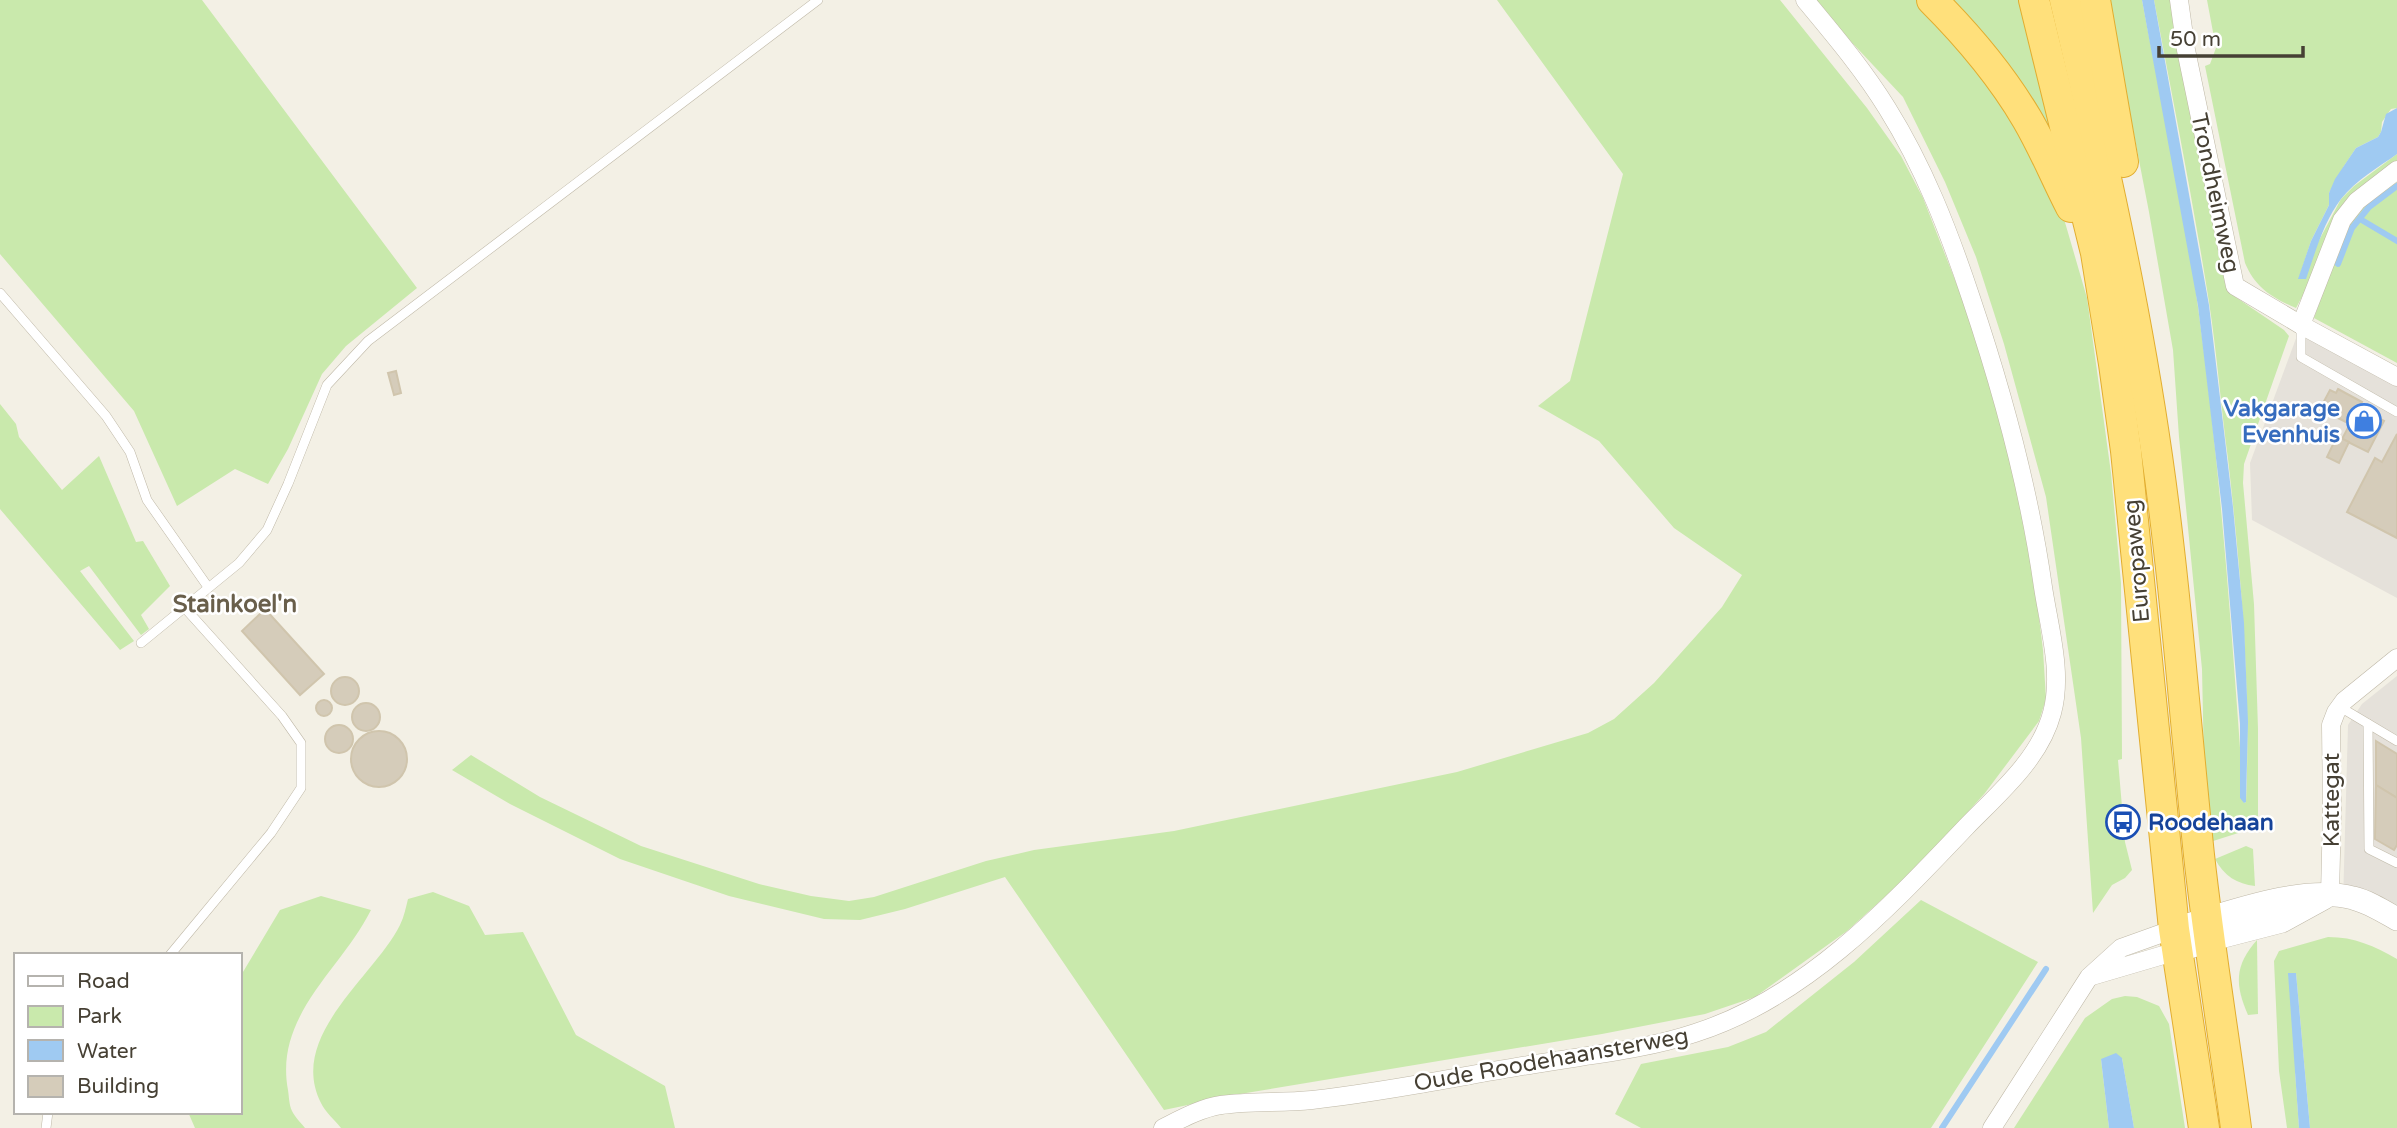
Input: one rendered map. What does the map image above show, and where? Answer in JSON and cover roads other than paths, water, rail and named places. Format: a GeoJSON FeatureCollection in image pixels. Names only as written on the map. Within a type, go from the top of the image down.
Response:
{"type":"FeatureCollection","features":[{"type":"Feature","properties":{"kind":"highway"},"geometry":{"type":"LineString","coordinates":[[1932,0],[1979,50],[2014,97],[2096,253]]}},
{"type":"Feature","properties":{"kind":"highway","name":"Europaweg"},"geometry":{"type":"LineString","coordinates":[[2034,0],[2096,253],[2126,451],[2175,940],[2204,1128]]}},
{"type":"Feature","properties":{"kind":"highway","name":"Europaweg"},"geometry":{"type":"LineString","coordinates":[[2065,0],[2100,147],[2157,454],[2208,930],[2236,1128]]}},
{"type":"Feature","properties":{"kind":"highway"},"geometry":{"type":"LineString","coordinates":[[2095,0],[2127,186],[2132,309]]}},
{"type":"Feature","properties":{"kind":"street","name":"Oude Roodehaansterweg"},"geometry":{"type":"LineString","coordinates":[[1163,1128],[1187,1116],[1218,1106],[1311,1100],[1418,1084],[1665,1042],[1723,1023],[1784,990],[1848,943],[1913,883],[2010,782],[2040,742],[2053,711],[2056,674],[2023,471],[1989,352],[1941,216],[1906,141],[1868,80],[1804,0]]}},
{"type":"Feature","properties":{"kind":"street","name":"Trondheimweg"},"geometry":{"type":"LineString","coordinates":[[2179,0],[2186,50],[2235,286],[2397,377]]}},
{"type":"Feature","properties":{"kind":"street"},"geometry":{"type":"LineString","coordinates":[[2301,325],[2342,220],[2357,201],[2397,170]]}},
{"type":"Feature","properties":{"kind":"street"},"geometry":{"type":"LineString","coordinates":[[2340,707],[2353,692],[2397,659]]}},
{"type":"Feature","properties":{"kind":"street","name":"Kattegat"},"geometry":{"type":"LineString","coordinates":[[2330,895],[2331,725],[2340,707]]}},
{"type":"Feature","properties":{"kind":"street"},"geometry":{"type":"LineString","coordinates":[[1992,1128],[2089,977],[2121,948],[2175,940],[2208,930],[2278,898],[2330,895],[2362,901],[2397,919]]}},
{"type":"Feature","properties":{"kind":"lane"},"geometry":{"type":"LineString","coordinates":[[141,643],[239,563],[267,530],[327,385],[368,341],[818,0]]}},
{"type":"Feature","properties":{"kind":"lane"},"geometry":{"type":"LineString","coordinates":[[0,293],[106,416],[131,452],[147,500],[208,587]]}},
{"type":"Feature","properties":{"kind":"lane"},"geometry":{"type":"LineString","coordinates":[[2301,325],[2301,357],[2397,412]]}},
{"type":"Feature","properties":{"kind":"lane"},"geometry":{"type":"LineString","coordinates":[[172,953],[271,833],[301,788],[301,743],[282,716],[184,607]]}},
{"type":"Feature","properties":{"kind":"lane"},"geometry":{"type":"LineString","coordinates":[[2340,707],[2397,741]]}},
{"type":"Feature","properties":{"kind":"lane","name":"Kattegat"},"geometry":{"type":"LineString","coordinates":[[2368,724],[2369,849],[2397,863]]}},
{"type":"Feature","properties":{"kind":"water"},"geometry":{"type":"Polygon","coordinates":[[[2142,0],[2154,0],[2209,305],[2244,623],[2248,722],[2244,803],[2240,798],[2240,724],[2222,509],[2198,306],[2142,0]]]}},
{"type":"Feature","properties":{"kind":"water"},"geometry":{"type":"Polygon","coordinates":[[[2397,108],[2397,154],[2361,180],[2341,199],[2325,227],[2306,279],[2298,279],[2311,241],[2329,205],[2329,193],[2335,179],[2356,148],[2378,137],[2386,114],[2397,108]]]}},
{"type":"Feature","properties":{"kind":"water"},"geometry":{"type":"Polygon","coordinates":[[[2288,973],[2296,973],[2310,1128],[2299,1128],[2288,973]]]}},
{"type":"Feature","properties":{"kind":"water"},"geometry":{"type":"Polygon","coordinates":[[[2116,1053],[2122,1058],[2134,1128],[2109,1128],[2101,1059],[2116,1053]]]}},
{"type":"Feature","properties":{"kind":"waterway"},"geometry":{"type":"LineString","coordinates":[[2338,264],[2352,228],[2369,207],[2397,186]]}},
{"type":"Feature","properties":{"kind":"waterway"},"geometry":{"type":"LineString","coordinates":[[2360,219],[2397,241]]}},
{"type":"Feature","properties":{"kind":"waterway"},"geometry":{"type":"LineString","coordinates":[[1942,1128],[2046,969]]}},
{"type":"Feature","properties":{"kind":"place","name":"Vakgarage Evenhuis"},"geometry":{"type":"Point","coordinates":[2364,421]}},
{"type":"Feature","properties":{"kind":"place","name":"Roodehaan"},"geometry":{"type":"Point","coordinates":[2123,822]}},
{"type":"Feature","properties":{"kind":"district","name":"Stainkoel'n"},"geometry":{"type":"Point","coordinates":[235,604]}}]}
